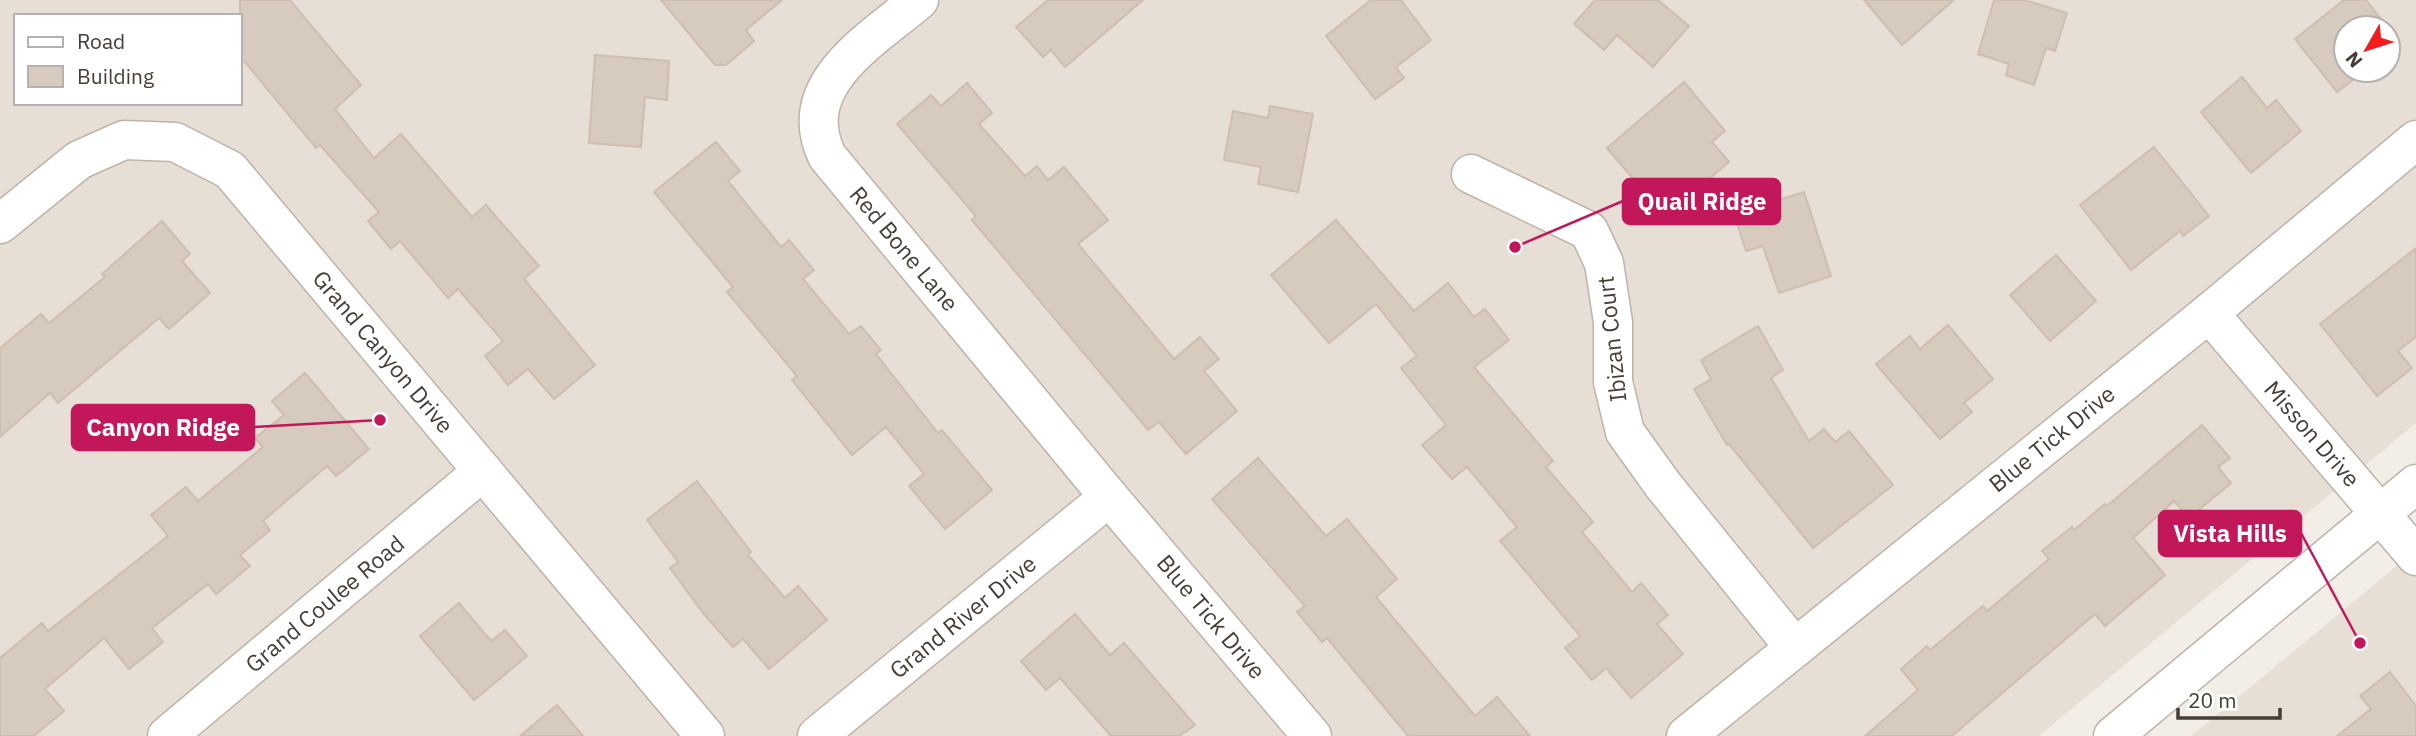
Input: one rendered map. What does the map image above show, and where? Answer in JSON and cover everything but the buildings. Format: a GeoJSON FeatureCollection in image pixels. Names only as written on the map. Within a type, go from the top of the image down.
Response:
{"type":"FeatureCollection","features":[{"type":"Feature","properties":{"kind":"street","name":"Red Bone Lane"},"geometry":{"type":"LineString","coordinates":[[919,0],[824,88],[818,114],[819,139],[827,156],[1109,497]]}},
{"type":"Feature","properties":{"kind":"street","name":"Grand Canyon Drive"},"geometry":{"type":"LineString","coordinates":[[0,225],[79,160],[124,140],[175,142],[230,170],[705,736]]}},
{"type":"Feature","properties":{"kind":"street","name":"Blue Tick Drive"},"geometry":{"type":"LineString","coordinates":[[1686,736],[2208,313],[2416,140]]}},
{"type":"Feature","properties":{"kind":"street","name":"Ibizan Court"},"geometry":{"type":"LineString","coordinates":[[1471,174],[1589,231],[1604,263],[1613,322],[1613,382],[1625,432],[1663,485],[1795,648]]}},
{"type":"Feature","properties":{"kind":"street","name":"Misson Drive"},"geometry":{"type":"LineString","coordinates":[[2208,313],[2416,556]]}},
{"type":"Feature","properties":{"kind":"street","name":"Grand Coulee Road"},"geometry":{"type":"LineString","coordinates":[[167,736],[483,471]]}},
{"type":"Feature","properties":{"kind":"street"},"geometry":{"type":"LineString","coordinates":[[2113,736],[2416,484]]}},
{"type":"Feature","properties":{"kind":"street","name":"Grand River Drive"},"geometry":{"type":"LineString","coordinates":[[817,736],[1109,497]]}},
{"type":"Feature","properties":{"kind":"street","name":"Blue Tick Drive"},"geometry":{"type":"LineString","coordinates":[[1109,497],[1312,736]]}},
{"type":"Feature","properties":{"kind":"shaded area"},"geometry":{"type":"Polygon","coordinates":[[[0,0],[2416,0],[2416,423],[2039,736],[0,736],[0,0]]]}},
{"type":"Feature","properties":{"kind":"shaded area"},"geometry":{"type":"Polygon","coordinates":[[[2416,550],[2416,736],[2191,736],[2416,550]]]}},
{"type":"Feature","properties":{"kind":"place","name":"Quail Ridge"},"geometry":{"type":"Point","coordinates":[1515,247]}},
{"type":"Feature","properties":{"kind":"place","name":"Canyon Ridge"},"geometry":{"type":"Point","coordinates":[380,420]}},
{"type":"Feature","properties":{"kind":"place","name":"Vista Hills"},"geometry":{"type":"Point","coordinates":[2360,643]}}]}
